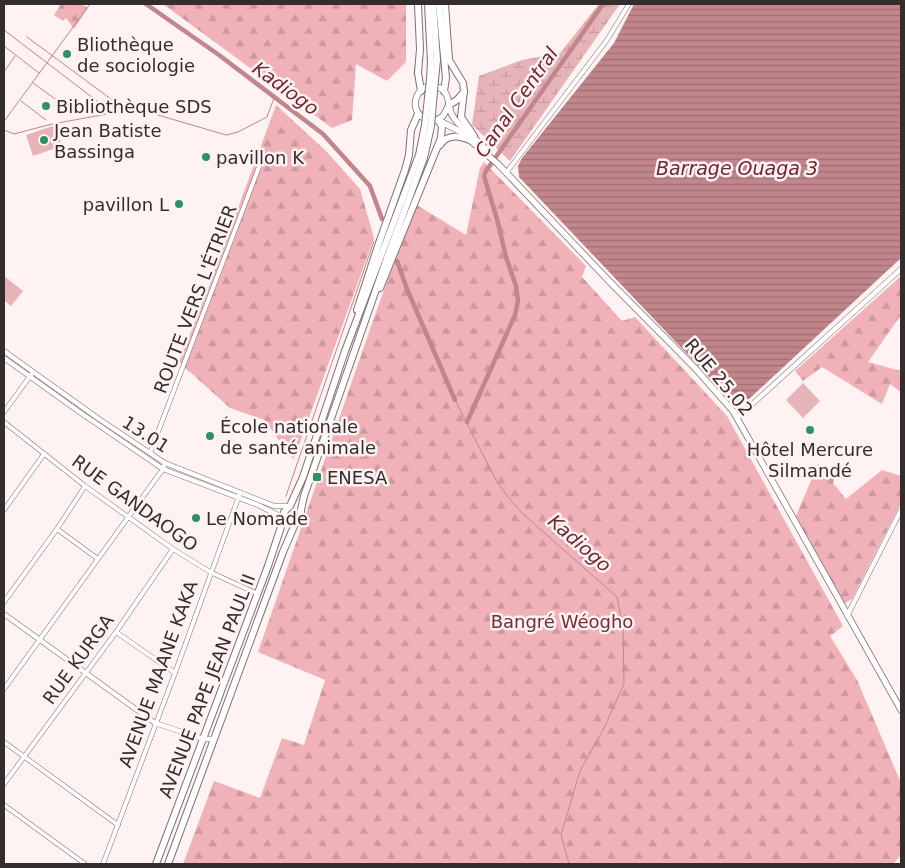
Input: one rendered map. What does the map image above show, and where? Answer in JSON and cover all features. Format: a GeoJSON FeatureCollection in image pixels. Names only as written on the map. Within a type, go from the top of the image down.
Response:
{"type":"FeatureCollection","features":[{"type":"Feature","properties":{"kind":"highway"},"geometry":{"type":"LineString","coordinates":[[418,4],[420,49],[418,74],[421,90]]}},
{"type":"Feature","properties":{"kind":"highway"},"geometry":{"type":"LineString","coordinates":[[428,4],[433,80]]}},
{"type":"Feature","properties":{"kind":"highway"},"geometry":{"type":"LineString","coordinates":[[354,356],[388,254],[424,158],[437,60],[433,4]]}},
{"type":"Feature","properties":{"kind":"highway"},"geometry":{"type":"LineString","coordinates":[[439,4],[446,78],[444,91]]}},
{"type":"Feature","properties":{"kind":"highway"},"geometry":{"type":"LineString","coordinates":[[445,4],[449,60],[463,83],[461,117],[473,139]]}},
{"type":"Feature","properties":{"kind":"highway"},"geometry":{"type":"LineString","coordinates":[[449,105],[457,100],[464,91]]}},
{"type":"Feature","properties":{"kind":"highway"},"geometry":{"type":"LineString","coordinates":[[346,351],[379,242],[405,170],[409,155],[411,130],[418,114]]}},
{"type":"Feature","properties":{"kind":"highway"},"geometry":{"type":"LineString","coordinates":[[354,356],[434,155],[442,132],[438,120]]}},
{"type":"Feature","properties":{"kind":"highway"},"geometry":{"type":"LineString","coordinates":[[346,351],[419,155],[428,125]]}},
{"type":"Feature","properties":{"kind":"highway"},"geometry":{"type":"LineString","coordinates":[[434,155],[447,138],[454,136],[473,139]]}},
{"type":"Feature","properties":{"kind":"highway","name":"AVENUE PAPE JEAN PAUL II"},"geometry":{"type":"LineString","coordinates":[[156,864],[258,594],[284,518],[284,512],[290,506],[303,476],[346,351]]}},
{"type":"Feature","properties":{"kind":"highway","name":"AVENUE PAPE JEAN PAUL II"},"geometry":{"type":"LineString","coordinates":[[168,864],[283,552],[295,524],[301,518],[300,510],[354,356]]}},
{"type":"Feature","properties":{"kind":"highway"},"geometry":{"type":"LineString","coordinates":[[290,506],[296,506],[300,510]]}},
{"type":"Feature","properties":{"kind":"highway"},"geometry":{"type":"LineString","coordinates":[[284,518],[288,523],[295,524]]}},
{"type":"Feature","properties":{"kind":"main road"},"geometry":{"type":"LineString","coordinates":[[435,86],[444,91],[449,105],[447,112],[438,120],[430,121],[418,114],[415,99],[421,90],[435,86]]}},
{"type":"Feature","properties":{"kind":"main road","name":"RUE 25.02"},"geometry":{"type":"LineString","coordinates":[[449,105],[454,118],[473,139],[694,367],[737,418],[901,710]]}},
{"type":"Feature","properties":{"kind":"main road","name":"RUE 25.02"},"geometry":{"type":"LineString","coordinates":[[438,120],[473,139]]}},
{"type":"Feature","properties":{"kind":"street"},"geometry":{"type":"LineString","coordinates":[[506,173],[607,40],[629,4]]}},
{"type":"Feature","properties":{"kind":"street","name":"ROUTE VERS L'ÉTRIER"},"geometry":{"type":"LineString","coordinates":[[150,453],[264,154]]}},
{"type":"Feature","properties":{"kind":"street"},"geometry":{"type":"LineString","coordinates":[[737,418],[901,269]]}},
{"type":"Feature","properties":{"kind":"street","name":"13.01"},"geometry":{"type":"LineString","coordinates":[[4,351],[78,411],[163,469],[274,506],[290,506]]}},
{"type":"Feature","properties":{"kind":"street","name":"13.01"},"geometry":{"type":"LineString","coordinates":[[4,358],[32,374],[165,463],[239,495],[284,518]]}},
{"type":"Feature","properties":{"kind":"street"},"geometry":{"type":"LineString","coordinates":[[4,412],[32,374]]}},
{"type":"Feature","properties":{"kind":"street","name":"RUE GANDAOGO"},"geometry":{"type":"LineString","coordinates":[[4,422],[85,486],[173,549],[210,572],[258,594]]}},
{"type":"Feature","properties":{"kind":"street"},"geometry":{"type":"LineString","coordinates":[[4,510],[44,454]]}},
{"type":"Feature","properties":{"kind":"street"},"geometry":{"type":"LineString","coordinates":[[4,686],[40,640],[163,469],[165,463]]}},
{"type":"Feature","properties":{"kind":"street"},"geometry":{"type":"LineString","coordinates":[[4,602],[57,529],[85,486]]}},
{"type":"Feature","properties":{"kind":"street","name":"AVENUE MAANE KAKA"},"geometry":{"type":"LineString","coordinates":[[103,864],[175,673],[239,495]]}},
{"type":"Feature","properties":{"kind":"street"},"geometry":{"type":"LineString","coordinates":[[847,616],[901,510]]}},
{"type":"Feature","properties":{"kind":"street"},"geometry":{"type":"LineString","coordinates":[[57,529],[98,559]]}},
{"type":"Feature","properties":{"kind":"street","name":"RUE KURGA"},"geometry":{"type":"LineString","coordinates":[[4,784],[116,632],[173,549]]}},
{"type":"Feature","properties":{"kind":"street"},"geometry":{"type":"LineString","coordinates":[[4,614],[155,724],[203,739],[214,739]]}},
{"type":"Feature","properties":{"kind":"street"},"geometry":{"type":"LineString","coordinates":[[116,632],[175,673]]}},
{"type":"Feature","properties":{"kind":"street"},"geometry":{"type":"LineString","coordinates":[[4,742],[118,825]]}},
{"type":"Feature","properties":{"kind":"street"},"geometry":{"type":"LineString","coordinates":[[4,806],[85,864]]}},
{"type":"Feature","properties":{"kind":"green space"},"geometry":{"type":"Polygon","coordinates":[[[61,4],[81,4],[88,8],[74,29],[66,18],[63,21],[54,15],[61,4]]]}},
{"type":"Feature","properties":{"kind":"green space"},"geometry":{"type":"Polygon","coordinates":[[[163,4],[406,4],[406,62],[387,81],[356,64],[352,120],[332,128],[163,4]]]}},
{"type":"Feature","properties":{"kind":"green space"},"geometry":{"type":"Polygon","coordinates":[[[599,4],[620,4],[510,161],[472,125],[479,76],[522,60],[560,53],[599,4]]]}},
{"type":"Feature","properties":{"kind":"green space"},"geometry":{"type":"Polygon","coordinates":[[[276,105],[326,151],[360,189],[374,238],[294,459],[288,454],[265,420],[230,408],[179,362],[276,105]]]}},
{"type":"Feature","properties":{"kind":"green space","name":"Jean Batiste Bassinga"},"geometry":{"type":"Polygon","coordinates":[[[56,125],[62,146],[33,156],[26,135],[56,125]]]}},
{"type":"Feature","properties":{"kind":"green space","name":"Bangré Wéogho"},"geometry":{"type":"Polygon","coordinates":[[[484,162],[586,266],[582,277],[622,321],[635,317],[727,416],[843,626],[830,636],[857,680],[901,783],[901,855],[893,864],[183,864],[214,781],[260,798],[282,738],[304,745],[325,680],[258,652],[415,204],[466,235],[480,168],[484,162]]]}},
{"type":"Feature","properties":{"kind":"green space"},"geometry":{"type":"Polygon","coordinates":[[[4,276],[23,291],[11,306],[4,300],[4,276]]]}},
{"type":"Feature","properties":{"kind":"green space"},"geometry":{"type":"Polygon","coordinates":[[[901,276],[901,315],[868,362],[901,371],[901,392],[890,384],[882,404],[822,367],[803,381],[795,371],[901,276]]]}},
{"type":"Feature","properties":{"kind":"green space"},"geometry":{"type":"Polygon","coordinates":[[[803,383],[820,401],[803,418],[786,400],[803,383]]]}},
{"type":"Feature","properties":{"kind":"green space"},"geometry":{"type":"Polygon","coordinates":[[[818,464],[837,470],[833,483],[846,499],[882,470],[901,476],[901,503],[852,599],[844,604],[796,516],[818,464]]]}},
{"type":"Feature","properties":{"kind":"water","name":"Barrage Ouaga 3"},"geometry":{"type":"Polygon","coordinates":[[[634,4],[901,4],[901,258],[746,400],[736,401],[728,397],[519,177],[518,166],[522,158],[614,43],[634,4]]]}},
{"type":"Feature","properties":{"kind":"waterway"},"geometry":{"type":"LineString","coordinates":[[5,120],[90,4]]}},
{"type":"Feature","properties":{"kind":"waterway","name":"Kadiogo"},"geometry":{"type":"LineString","coordinates":[[146,4],[219,55],[323,134],[370,186],[382,219]]}},
{"type":"Feature","properties":{"kind":"waterway","name":"Canal Central"},"geometry":{"type":"LineString","coordinates":[[467,422],[515,315],[518,301],[516,286],[506,257],[484,176],[603,4]]}},
{"type":"Feature","properties":{"kind":"waterway"},"geometry":{"type":"LineString","coordinates":[[4,30],[97,101],[105,113]]}},
{"type":"Feature","properties":{"kind":"waterway"},"geometry":{"type":"LineString","coordinates":[[27,37],[119,105]]}},
{"type":"Feature","properties":{"kind":"waterway"},"geometry":{"type":"LineString","coordinates":[[4,46],[39,73]]}},
{"type":"Feature","properties":{"kind":"waterway"},"geometry":{"type":"LineString","coordinates":[[4,72],[15,56]]}},
{"type":"Feature","properties":{"kind":"waterway"},"geometry":{"type":"LineString","coordinates":[[414,73],[416,62]]}},
{"type":"Feature","properties":{"kind":"waterway"},"geometry":{"type":"LineString","coordinates":[[33,83],[58,101]]}},
{"type":"Feature","properties":{"kind":"waterway"},"geometry":{"type":"LineString","coordinates":[[4,130],[14,134],[52,124],[134,108],[226,135],[238,132],[267,117],[274,98]]}},
{"type":"Feature","properties":{"kind":"waterway"},"geometry":{"type":"LineString","coordinates":[[21,101],[46,120]]}},
{"type":"Feature","properties":{"kind":"waterway"},"geometry":{"type":"LineString","coordinates":[[286,496],[374,241]]}},
{"type":"Feature","properties":{"kind":"waterway","name":"Kadiogo"},"geometry":{"type":"LineString","coordinates":[[397,261],[407,289],[455,400]]}},
{"type":"Feature","properties":{"kind":"waterway","name":"Kadiogo"},"geometry":{"type":"LineString","coordinates":[[455,400],[497,482],[508,497],[522,513],[617,597],[623,627],[624,684],[604,728],[580,771],[561,835],[569,864]]}},
{"type":"Feature","properties":{"kind":"place","name":"Bliothèque de sociologie"},"geometry":{"type":"Point","coordinates":[67,54]}},
{"type":"Feature","properties":{"kind":"place","name":"Bibliothèque SDS"},"geometry":{"type":"Point","coordinates":[46,106]}},
{"type":"Feature","properties":{"kind":"place","name":"Jean Batiste Bassinga"},"geometry":{"type":"Point","coordinates":[44,140]}},
{"type":"Feature","properties":{"kind":"place","name":"pavillon K"},"geometry":{"type":"Point","coordinates":[206,157]}},
{"type":"Feature","properties":{"kind":"place","name":"pavillon L"},"geometry":{"type":"Point","coordinates":[179,204]}},
{"type":"Feature","properties":{"kind":"place","name":"Hôtel Mercure Silmandé"},"geometry":{"type":"Point","coordinates":[810,430]}},
{"type":"Feature","properties":{"kind":"place","name":"École nationale de santé animale"},"geometry":{"type":"Point","coordinates":[210,436]}},
{"type":"Feature","properties":{"kind":"place","name":"ENESA"},"geometry":{"type":"Point","coordinates":[317,477]}},
{"type":"Feature","properties":{"kind":"place","name":"Le Nomade"},"geometry":{"type":"Point","coordinates":[196,518]}}]}
